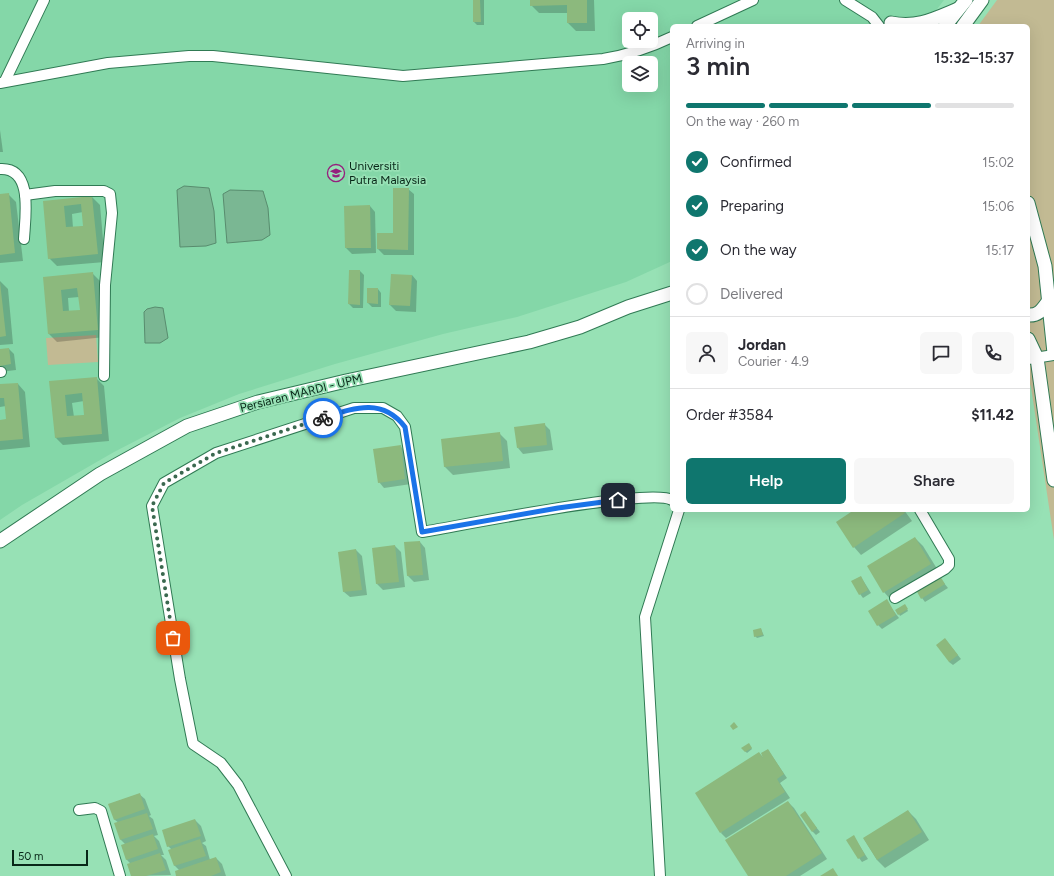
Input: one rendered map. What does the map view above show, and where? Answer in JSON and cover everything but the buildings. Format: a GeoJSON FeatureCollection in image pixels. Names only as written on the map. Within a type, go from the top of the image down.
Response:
{"type":"FeatureCollection","features":[{"type":"Feature","properties":{"kind":"street"},"geometry":{"type":"LineString","coordinates":[[2,82],[44,0]]}},
{"type":"Feature","properties":{"kind":"street"},"geometry":{"type":"LineString","coordinates":[[701,24],[753,0]]}},
{"type":"Feature","properties":{"kind":"street"},"geometry":{"type":"LineString","coordinates":[[845,0],[886,24]]}},
{"type":"Feature","properties":{"kind":"street"},"geometry":{"type":"LineString","coordinates":[[922,24],[971,4]]}},
{"type":"Feature","properties":{"kind":"street"},"geometry":{"type":"LineString","coordinates":[[947,24],[971,4]]}},
{"type":"Feature","properties":{"kind":"street"},"geometry":{"type":"LineString","coordinates":[[964,24],[971,4]]}},
{"type":"Feature","properties":{"kind":"street"},"geometry":{"type":"LineString","coordinates":[[971,4],[973,24]]}},
{"type":"Feature","properties":{"kind":"street"},"geometry":{"type":"LineString","coordinates":[[2,82],[108,63],[149,58],[199,55],[404,76],[603,59],[631,54],[670,39]]}},
{"type":"Feature","properties":{"kind":"street"},"geometry":{"type":"LineString","coordinates":[[0,169],[7,168],[18,174],[25,187],[24,239]]}},
{"type":"Feature","properties":{"kind":"street"},"geometry":{"type":"LineString","coordinates":[[26,195],[83,191],[104,191],[110,194],[112,213],[105,285],[104,376]]}},
{"type":"Feature","properties":{"kind":"street"},"geometry":{"type":"LineString","coordinates":[[1030,210],[1045,266],[1051,299],[1054,354],[1032,359]]}},
{"type":"Feature","properties":{"kind":"street","name":"Persiaran MARDI - UPM"},"geometry":{"type":"LineString","coordinates":[[628,308],[670,284]]}},
{"type":"Feature","properties":{"kind":"street","name":"Persiaran MARDI - UPM"},"geometry":{"type":"LineString","coordinates":[[0,541],[100,474],[186,426],[258,402],[346,381],[529,342],[580,327],[670,293]]}},
{"type":"Feature","properties":{"kind":"street"},"geometry":{"type":"LineString","coordinates":[[1030,315],[1034,316],[1040,312],[1051,299]]}},
{"type":"Feature","properties":{"kind":"street"},"geometry":{"type":"LineString","coordinates":[[1030,349],[1054,480]]}},
{"type":"Feature","properties":{"kind":"street"},"geometry":{"type":"LineString","coordinates":[[286,876],[238,784],[221,764],[193,744],[178,674],[152,506],[164,483],[216,453],[354,408],[382,408],[397,416],[405,427],[422,532],[558,508],[648,496],[670,499]]}},
{"type":"Feature","properties":{"kind":"street"},"geometry":{"type":"LineString","coordinates":[[660,876],[645,617],[678,512]]}},
{"type":"Feature","properties":{"kind":"street"},"geometry":{"type":"LineString","coordinates":[[895,598],[945,569],[949,565],[949,559],[921,512]]}},
{"type":"Feature","properties":{"kind":"street"},"geometry":{"type":"LineString","coordinates":[[79,810],[95,808],[101,811],[120,876]]}},
{"type":"Feature","properties":{"kind":"shaded area","name":"Universiti Putra Malaysia"},"geometry":{"type":"Polygon","coordinates":[[[0,0],[944,0],[926,24],[670,24],[670,262],[626,282],[517,317],[443,334],[335,364],[239,394],[180,418],[114,452],[22,505],[0,520],[0,0]]]}},
{"type":"Feature","properties":{"kind":"shaded area"},"geometry":{"type":"Polygon","coordinates":[[[997,0],[1054,0],[1054,540],[1030,384],[1030,24],[979,24],[997,0]]]}},
{"type":"Feature","properties":{"kind":"shaded area"},"geometry":{"type":"Polygon","coordinates":[[[184,186],[209,188],[214,211],[216,243],[206,246],[180,247],[177,190],[184,186]]]}},
{"type":"Feature","properties":{"kind":"shaded area"},"geometry":{"type":"Polygon","coordinates":[[[230,190],[263,191],[268,208],[270,235],[262,240],[227,243],[223,194],[230,190]]]}},
{"type":"Feature","properties":{"kind":"shaded area"},"geometry":{"type":"Polygon","coordinates":[[[155,307],[163,308],[168,338],[160,343],[145,343],[144,312],[147,309],[155,307]]]}},
{"type":"Feature","properties":{"kind":"shaded area"},"geometry":{"type":"Polygon","coordinates":[[[96,335],[98,362],[48,365],[46,338],[96,335]]]}},
{"type":"Feature","properties":{"kind":"way so far"},"geometry":{"type":"LineString","coordinates":[[173,638],[152,506],[164,483],[216,453],[323,418]]}},
{"type":"Feature","properties":{"kind":"place","name":"Universiti Putra Malaysia"},"geometry":{"type":"Point","coordinates":[336,173]}},
{"type":"Feature","properties":{"kind":"route"},"geometry":{"type":"LineString","coordinates":[[323,418],[354,408],[382,408],[397,416],[405,427],[422,532],[558,508],[618,500]]}}]}
